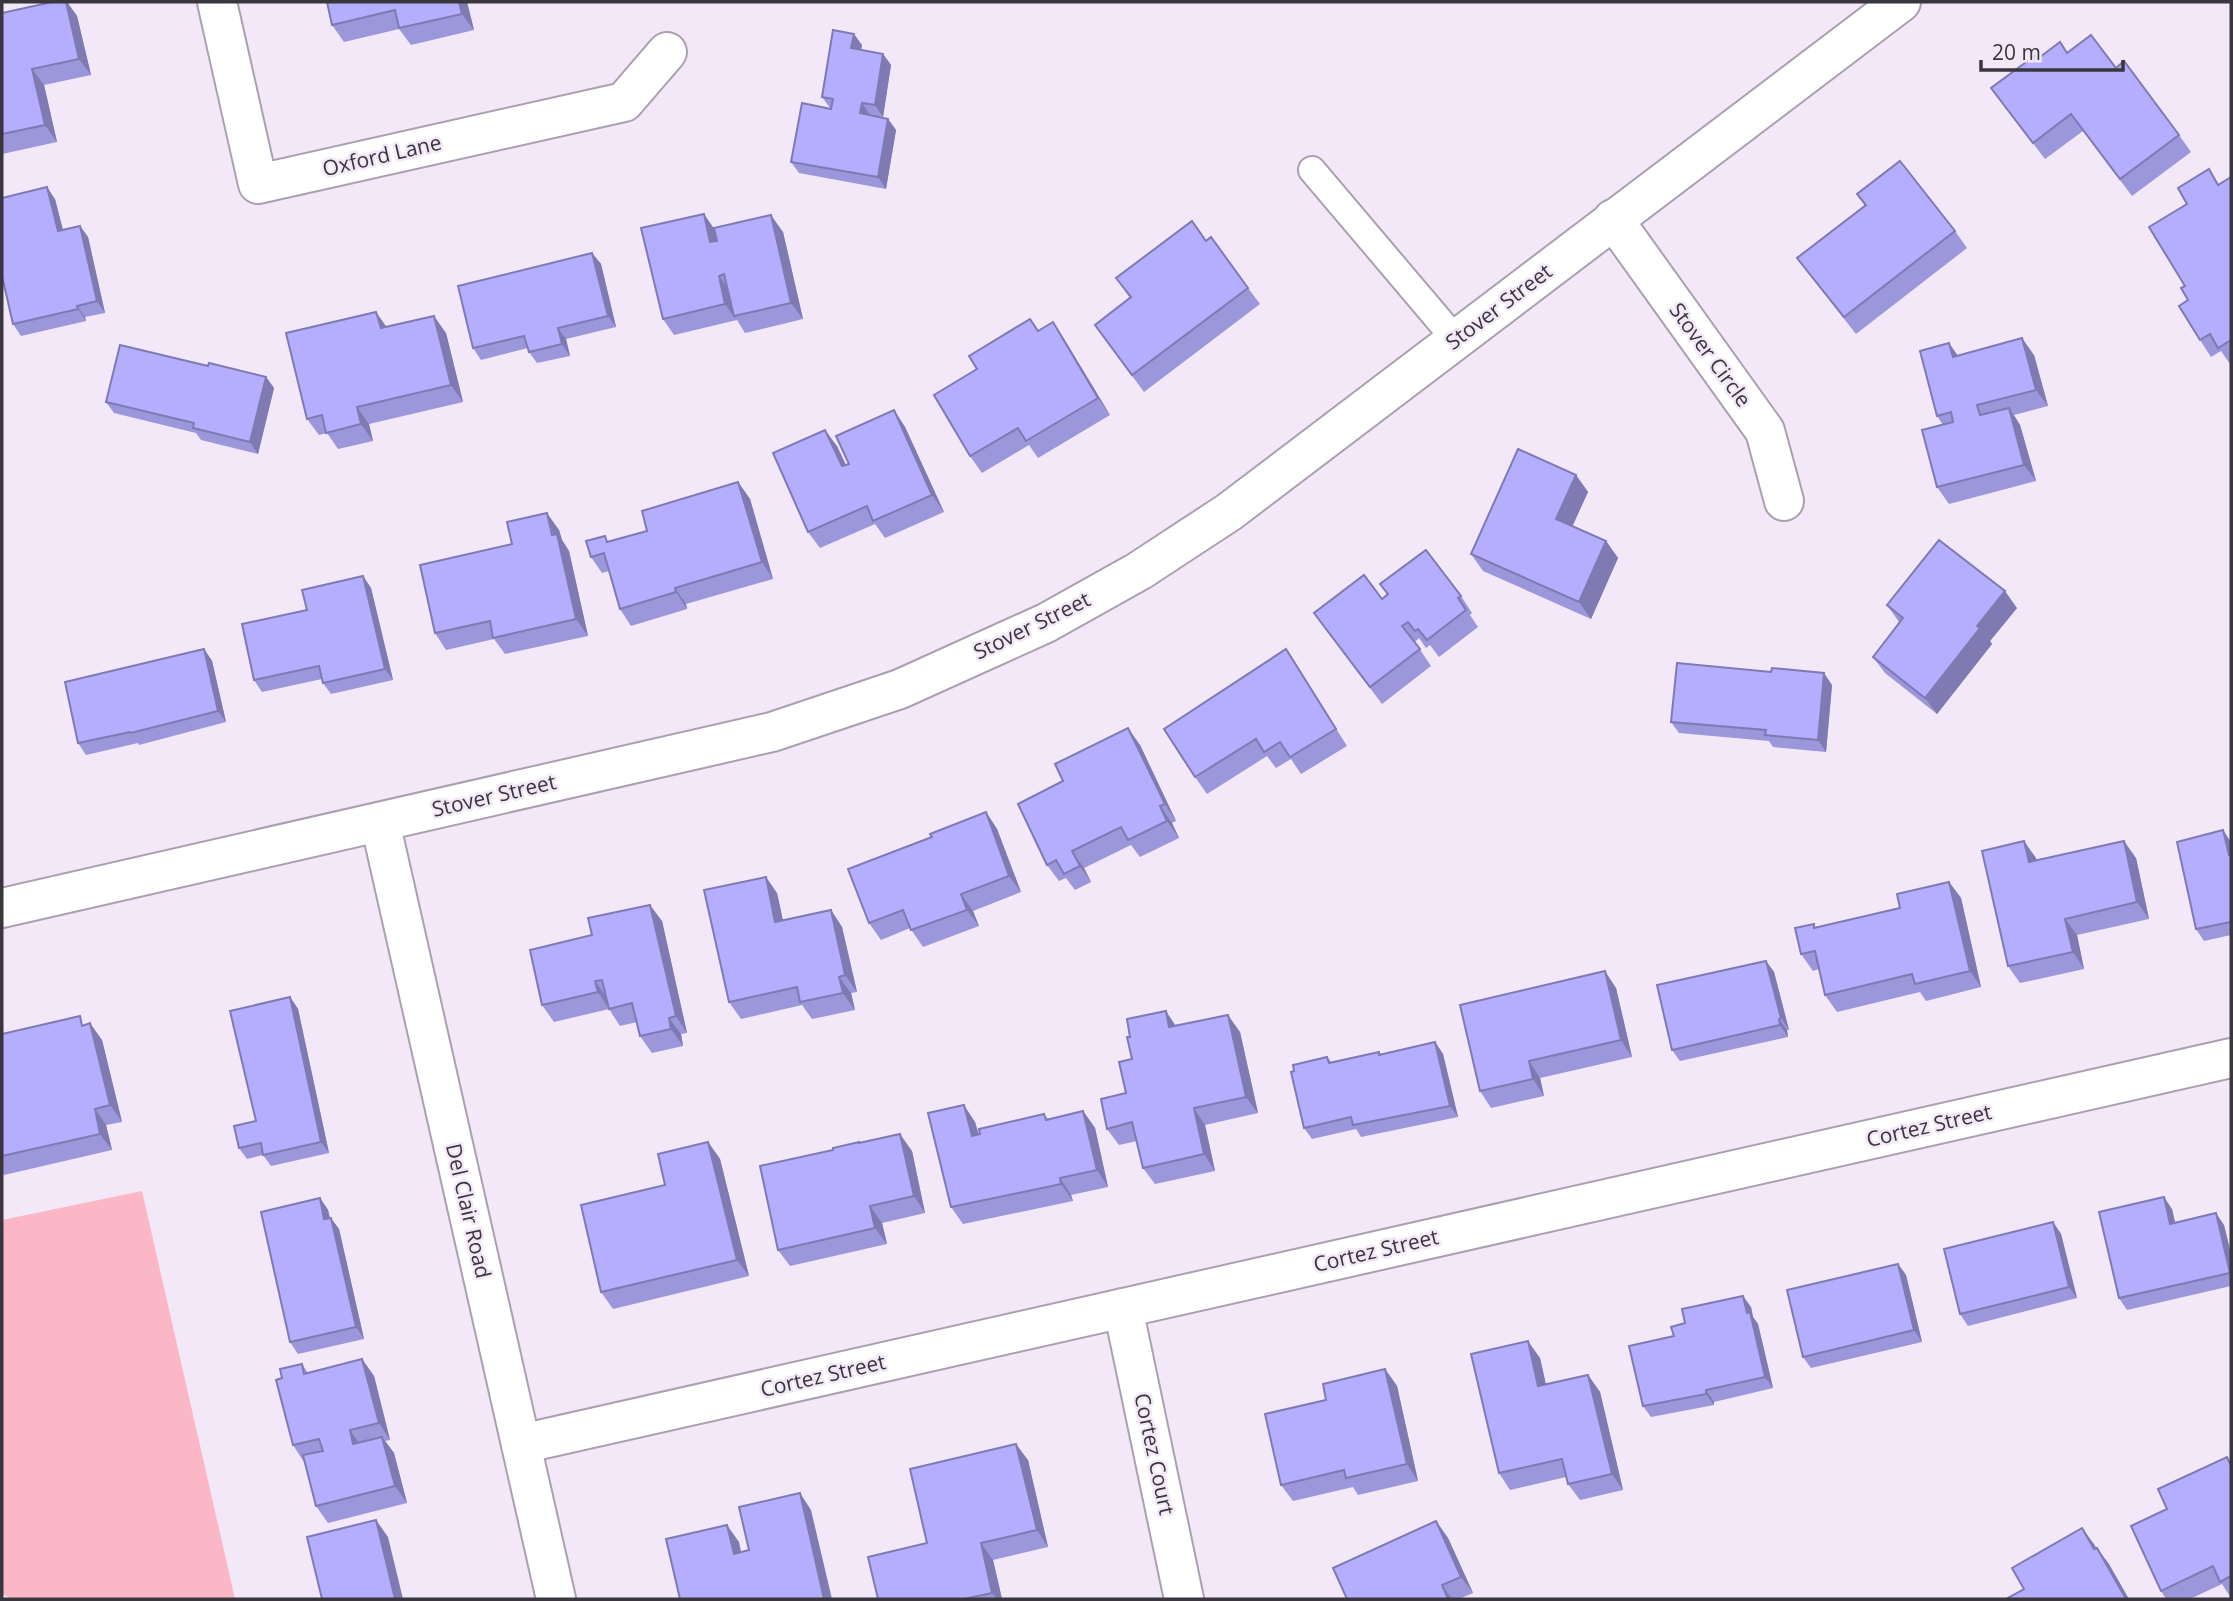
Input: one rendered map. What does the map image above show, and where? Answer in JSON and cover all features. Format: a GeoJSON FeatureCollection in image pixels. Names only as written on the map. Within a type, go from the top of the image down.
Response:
{"type":"FeatureCollection","features":[{"type":"Feature","properties":{"kind":"street","name":"Oxford Lane"},"geometry":{"type":"LineString","coordinates":[[217,2],[258,184],[624,102],[667,52]]}},
{"type":"Feature","properties":{"kind":"street","name":"Stover Street"},"geometry":{"type":"LineString","coordinates":[[2,908],[772,732],[900,689],[1046,623],[1139,571],[1240,504],[1901,2]]}},
{"type":"Feature","properties":{"kind":"street","name":"Stover Circle"},"geometry":{"type":"LineString","coordinates":[[1613,219],[1765,430],[1784,501]]}},
{"type":"Feature","properties":{"kind":"street","name":"Del Clair Road"},"geometry":{"type":"LineString","coordinates":[[380,822],[556,1599]]}},
{"type":"Feature","properties":{"kind":"street","name":"Cortez Street"},"geometry":{"type":"LineString","coordinates":[[521,1444],[2231,1058]]}},
{"type":"Feature","properties":{"kind":"street","name":"Cortez Court"},"geometry":{"type":"LineString","coordinates":[[1123,1308],[1184,1599]]}},
{"type":"Feature","properties":{"kind":"lane"},"geometry":{"type":"LineString","coordinates":[[1312,170],[1455,340]]}},
{"type":"Feature","properties":{"kind":"shaded area"},"geometry":{"type":"Polygon","coordinates":[[[142,1191],[235,1599],[12,1599],[2,1594],[2,1220],[142,1191]]]}},
{"type":"Feature","properties":{"kind":"building"},"geometry":{"type":"Polygon","coordinates":[[[52,2],[66,2],[79,59],[32,69],[45,125],[2,134],[2,13],[52,2]]]}},
{"type":"Feature","properties":{"kind":"building"},"geometry":{"type":"Polygon","coordinates":[[[327,2],[459,2],[462,14],[399,28],[395,10],[332,25],[327,2]]]}},
{"type":"Feature","properties":{"kind":"building"},"geometry":{"type":"Polygon","coordinates":[[[833,30],[854,34],[851,48],[883,54],[875,105],[862,103],[860,113],[888,119],[878,177],[791,162],[802,103],[831,109],[833,99],[822,97],[833,30]]]}},
{"type":"Feature","properties":{"kind":"building"},"geometry":{"type":"Polygon","coordinates":[[[2091,35],[2116,68],[2124,61],[2179,135],[2120,179],[2071,114],[2033,143],[1991,88],[2037,54],[2040,57],[2060,42],[2067,53],[2091,35]]]}},
{"type":"Feature","properties":{"kind":"building"},"geometry":{"type":"Polygon","coordinates":[[[1900,161],[1955,231],[1844,317],[1797,258],[1866,205],[1857,194],[1900,161]]]}},
{"type":"Feature","properties":{"kind":"building"},"geometry":{"type":"Polygon","coordinates":[[[2209,169],[2218,185],[2231,177],[2231,340],[2218,348],[2210,334],[2200,340],[2179,306],[2188,300],[2181,288],[2185,286],[2149,227],[2187,204],[2178,188],[2209,169]]]}},
{"type":"Feature","properties":{"kind":"building"},"geometry":{"type":"Polygon","coordinates":[[[47,187],[58,231],[80,226],[97,301],[77,306],[78,309],[13,324],[2,276],[2,198],[47,187]]]}},
{"type":"Feature","properties":{"kind":"building"},"geometry":{"type":"Polygon","coordinates":[[[704,214],[710,242],[717,241],[714,228],[771,215],[791,303],[734,316],[724,274],[719,276],[725,304],[663,319],[641,228],[704,214]]]}},
{"type":"Feature","properties":{"kind":"building"},"geometry":{"type":"Polygon","coordinates":[[[1192,221],[1206,241],[1211,237],[1248,288],[1132,375],[1095,325],[1131,297],[1116,278],[1192,221]]]}},
{"type":"Feature","properties":{"kind":"building"},"geometry":{"type":"Polygon","coordinates":[[[592,253],[608,316],[558,328],[562,344],[529,352],[524,336],[473,348],[458,286],[592,253]]]}},
{"type":"Feature","properties":{"kind":"building"},"geometry":{"type":"Polygon","coordinates":[[[376,312],[381,328],[434,316],[451,385],[357,407],[361,424],[326,433],[322,415],[307,419],[286,333],[376,312]]]}},
{"type":"Feature","properties":{"kind":"building"},"geometry":{"type":"Polygon","coordinates":[[[1030,319],[1038,331],[1053,322],[1098,398],[1026,441],[1018,428],[970,456],[934,395],[977,369],[969,356],[1030,319]]]}},
{"type":"Feature","properties":{"kind":"building"},"geometry":{"type":"Polygon","coordinates":[[[2022,338],[2036,390],[1977,405],[1980,415],[2009,408],[2024,465],[1937,487],[1922,430],[1953,422],[1951,412],[1937,416],[1920,351],[1949,343],[1953,357],[2022,338]]]}},
{"type":"Feature","properties":{"kind":"building"},"geometry":{"type":"Polygon","coordinates":[[[120,345],[266,377],[250,442],[193,428],[194,423],[106,402],[120,345]]]}},
{"type":"Feature","properties":{"kind":"building"},"geometry":{"type":"Polygon","coordinates":[[[894,410],[932,495],[873,521],[867,506],[808,532],[773,453],[825,430],[842,466],[849,464],[836,436],[894,410]]]}},
{"type":"Feature","properties":{"kind":"building"},"geometry":{"type":"Polygon","coordinates":[[[1518,449],[1576,475],[1556,519],[1606,541],[1579,602],[1471,554],[1518,449]]]}},
{"type":"Feature","properties":{"kind":"building"},"geometry":{"type":"Polygon","coordinates":[[[738,482],[762,562],[675,588],[676,592],[620,609],[604,553],[591,557],[586,541],[605,536],[607,542],[647,531],[642,511],[738,482]]]}},
{"type":"Feature","properties":{"kind":"building"},"geometry":{"type":"Polygon","coordinates":[[[547,513],[552,535],[557,534],[576,619],[493,638],[490,621],[435,633],[420,565],[512,544],[507,522],[547,513]]]}},
{"type":"Feature","properties":{"kind":"building"},"geometry":{"type":"Polygon","coordinates":[[[1939,540],[2005,591],[1977,626],[1980,628],[1925,698],[1873,657],[1903,618],[1887,605],[1939,540]]]}},
{"type":"Feature","properties":{"kind":"building"},"geometry":{"type":"Polygon","coordinates":[[[1426,550],[1461,596],[1458,598],[1466,610],[1427,640],[1408,622],[1402,626],[1420,649],[1370,687],[1314,613],[1364,575],[1382,599],[1388,594],[1380,584],[1426,550]]]}},
{"type":"Feature","properties":{"kind":"building"},"geometry":{"type":"Polygon","coordinates":[[[363,576],[385,669],[323,683],[319,666],[254,680],[242,624],[307,610],[302,590],[363,576]]]}},
{"type":"Feature","properties":{"kind":"building"},"geometry":{"type":"Polygon","coordinates":[[[204,649],[218,711],[78,743],[65,682],[204,649]]]}},
{"type":"Feature","properties":{"kind":"building"},"geometry":{"type":"Polygon","coordinates":[[[1286,649],[1336,729],[1290,757],[1280,742],[1264,752],[1256,739],[1195,777],[1164,729],[1286,649]]]}},
{"type":"Feature","properties":{"kind":"building"},"geometry":{"type":"Polygon","coordinates":[[[1677,663],[1771,672],[1772,668],[1824,673],[1818,740],[1765,735],[1766,730],[1671,722],[1677,663]]]}},
{"type":"Feature","properties":{"kind":"building"},"geometry":{"type":"Polygon","coordinates":[[[1128,728],[1165,804],[1160,806],[1167,821],[1128,840],[1121,827],[1072,851],[1080,866],[1064,874],[1056,860],[1047,865],[1018,804],[1063,781],[1055,764],[1128,728]]]}},
{"type":"Feature","properties":{"kind":"building"},"geometry":{"type":"Polygon","coordinates":[[[986,812],[1009,876],[961,894],[967,910],[911,930],[903,910],[869,923],[848,869],[932,837],[930,834],[986,812]]]}},
{"type":"Feature","properties":{"kind":"building"},"geometry":{"type":"Polygon","coordinates":[[[2223,830],[2229,855],[2231,854],[2231,922],[2196,929],[2177,842],[2223,830]]]}},
{"type":"Feature","properties":{"kind":"building"},"geometry":{"type":"Polygon","coordinates":[[[2024,841],[2029,862],[2124,841],[2137,902],[2065,919],[2073,952],[2008,966],[1982,851],[2024,841]]]}},
{"type":"Feature","properties":{"kind":"building"},"geometry":{"type":"Polygon","coordinates":[[[766,877],[775,922],[831,910],[845,975],[839,977],[843,993],[800,1002],[797,987],[729,1002],[704,890],[766,877]]]}},
{"type":"Feature","properties":{"kind":"building"},"geometry":{"type":"Polygon","coordinates":[[[1949,882],[1970,971],[1915,984],[1912,974],[1825,995],[1815,951],[1801,954],[1795,928],[1814,924],[1814,928],[1900,908],[1897,894],[1949,882]]]}},
{"type":"Feature","properties":{"kind":"building"},"geometry":{"type":"Polygon","coordinates":[[[650,905],[676,1016],[669,1018],[671,1029],[640,1036],[632,1003],[609,1009],[602,980],[595,981],[598,992],[542,1005],[530,950],[592,935],[588,918],[650,905]]]}},
{"type":"Feature","properties":{"kind":"building"},"geometry":{"type":"Polygon","coordinates":[[[1766,961],[1781,1018],[1780,1025],[1672,1050],[1657,985],[1766,961]]]}},
{"type":"Feature","properties":{"kind":"building"},"geometry":{"type":"Polygon","coordinates":[[[1605,971],[1621,1040],[1529,1061],[1533,1079],[1480,1091],[1460,1005],[1605,971]]]}},
{"type":"Feature","properties":{"kind":"building"},"geometry":{"type":"Polygon","coordinates":[[[290,997],[321,1142],[263,1155],[261,1143],[239,1148],[234,1126],[256,1121],[230,1011],[290,997]]]}},
{"type":"Feature","properties":{"kind":"building"},"geometry":{"type":"Polygon","coordinates":[[[1166,1011],[1169,1027],[1228,1015],[1246,1097],[1194,1108],[1204,1154],[1143,1168],[1132,1122],[1107,1129],[1101,1099],[1126,1093],[1119,1062],[1132,1059],[1127,1037],[1130,1037],[1127,1019],[1166,1011]]]}},
{"type":"Feature","properties":{"kind":"building"},"geometry":{"type":"Polygon","coordinates":[[[80,1016],[82,1026],[90,1023],[110,1105],[95,1109],[100,1134],[2,1156],[2,1034],[80,1016]]]}},
{"type":"Feature","properties":{"kind":"building"},"geometry":{"type":"Polygon","coordinates":[[[1435,1042],[1450,1106],[1353,1125],[1351,1117],[1304,1128],[1291,1072],[1294,1071],[1293,1065],[1327,1057],[1329,1063],[1379,1052],[1379,1055],[1435,1042]]]}},
{"type":"Feature","properties":{"kind":"building"},"geometry":{"type":"Polygon","coordinates":[[[964,1105],[972,1136],[980,1134],[979,1129],[1044,1114],[1046,1120],[1083,1111],[1097,1170],[1060,1178],[1061,1184],[951,1207],[928,1113],[964,1105]]]}},
{"type":"Feature","properties":{"kind":"building"},"geometry":{"type":"Polygon","coordinates":[[[900,1134],[914,1196],[870,1206],[875,1228],[778,1250],[760,1166],[900,1134]]]}},
{"type":"Feature","properties":{"kind":"building"},"geometry":{"type":"Polygon","coordinates":[[[708,1142],[737,1260],[601,1292],[581,1205],[665,1185],[658,1154],[708,1142]]]}},
{"type":"Feature","properties":{"kind":"building"},"geometry":{"type":"Polygon","coordinates":[[[2164,1197],[2170,1224],[2216,1213],[2230,1273],[2119,1298],[2099,1212],[2164,1197]]]}},
{"type":"Feature","properties":{"kind":"building"},"geometry":{"type":"Polygon","coordinates":[[[320,1198],[324,1219],[331,1218],[356,1327],[290,1342],[261,1212],[320,1198]]]}},
{"type":"Feature","properties":{"kind":"building"},"geometry":{"type":"Polygon","coordinates":[[[2053,1222],[2069,1287],[1960,1314],[1944,1249],[2053,1222]]]}},
{"type":"Feature","properties":{"kind":"building"},"geometry":{"type":"Polygon","coordinates":[[[1898,1264],[1914,1330],[1803,1357],[1787,1290],[1898,1264]]]}},
{"type":"Feature","properties":{"kind":"building"},"geometry":{"type":"Polygon","coordinates":[[[1743,1296],[1747,1313],[1750,1312],[1765,1377],[1706,1390],[1706,1394],[1643,1406],[1629,1346],[1674,1336],[1671,1327],[1685,1323],[1682,1309],[1743,1296]]]}},
{"type":"Feature","properties":{"kind":"building"},"geometry":{"type":"Polygon","coordinates":[[[1528,1341],[1538,1386],[1588,1375],[1612,1474],[1568,1484],[1562,1459],[1499,1473],[1471,1354],[1528,1341]]]}},
{"type":"Feature","properties":{"kind":"building"},"geometry":{"type":"Polygon","coordinates":[[[362,1359],[379,1423],[350,1430],[353,1444],[382,1437],[395,1486],[316,1506],[303,1455],[323,1451],[319,1439],[293,1445],[276,1380],[282,1378],[280,1369],[302,1364],[304,1374],[362,1359]]]}},
{"type":"Feature","properties":{"kind":"building"},"geometry":{"type":"Polygon","coordinates":[[[1385,1369],[1407,1464],[1346,1478],[1344,1470],[1281,1485],[1265,1414],[1326,1400],[1323,1384],[1385,1369]]]}},
{"type":"Feature","properties":{"kind":"building"},"geometry":{"type":"Polygon","coordinates":[[[1016,1444],[1037,1530],[981,1543],[992,1593],[964,1599],[878,1599],[868,1557],[927,1543],[910,1469],[1016,1444]]]}},
{"type":"Feature","properties":{"kind":"building"},"geometry":{"type":"Polygon","coordinates":[[[2227,1457],[2231,1466],[2231,1576],[2220,1582],[2213,1566],[2161,1591],[2131,1526],[2167,1509],[2158,1489],[2227,1457]]]}},
{"type":"Feature","properties":{"kind":"building"},"geometry":{"type":"Polygon","coordinates":[[[800,1493],[824,1599],[680,1599],[666,1539],[727,1525],[734,1554],[749,1550],[739,1507],[800,1493]]]}},
{"type":"Feature","properties":{"kind":"building"},"geometry":{"type":"Polygon","coordinates":[[[376,1520],[395,1599],[322,1599],[307,1537],[376,1520]]]}},
{"type":"Feature","properties":{"kind":"building"},"geometry":{"type":"Polygon","coordinates":[[[1436,1521],[1461,1577],[1442,1585],[1448,1599],[1347,1599],[1333,1568],[1436,1521]]]}},
{"type":"Feature","properties":{"kind":"building"},"geometry":{"type":"Polygon","coordinates":[[[2082,1528],[2094,1549],[2097,1548],[2126,1599],[2006,1599],[2024,1589],[2012,1568],[2082,1528]]]}}]}
